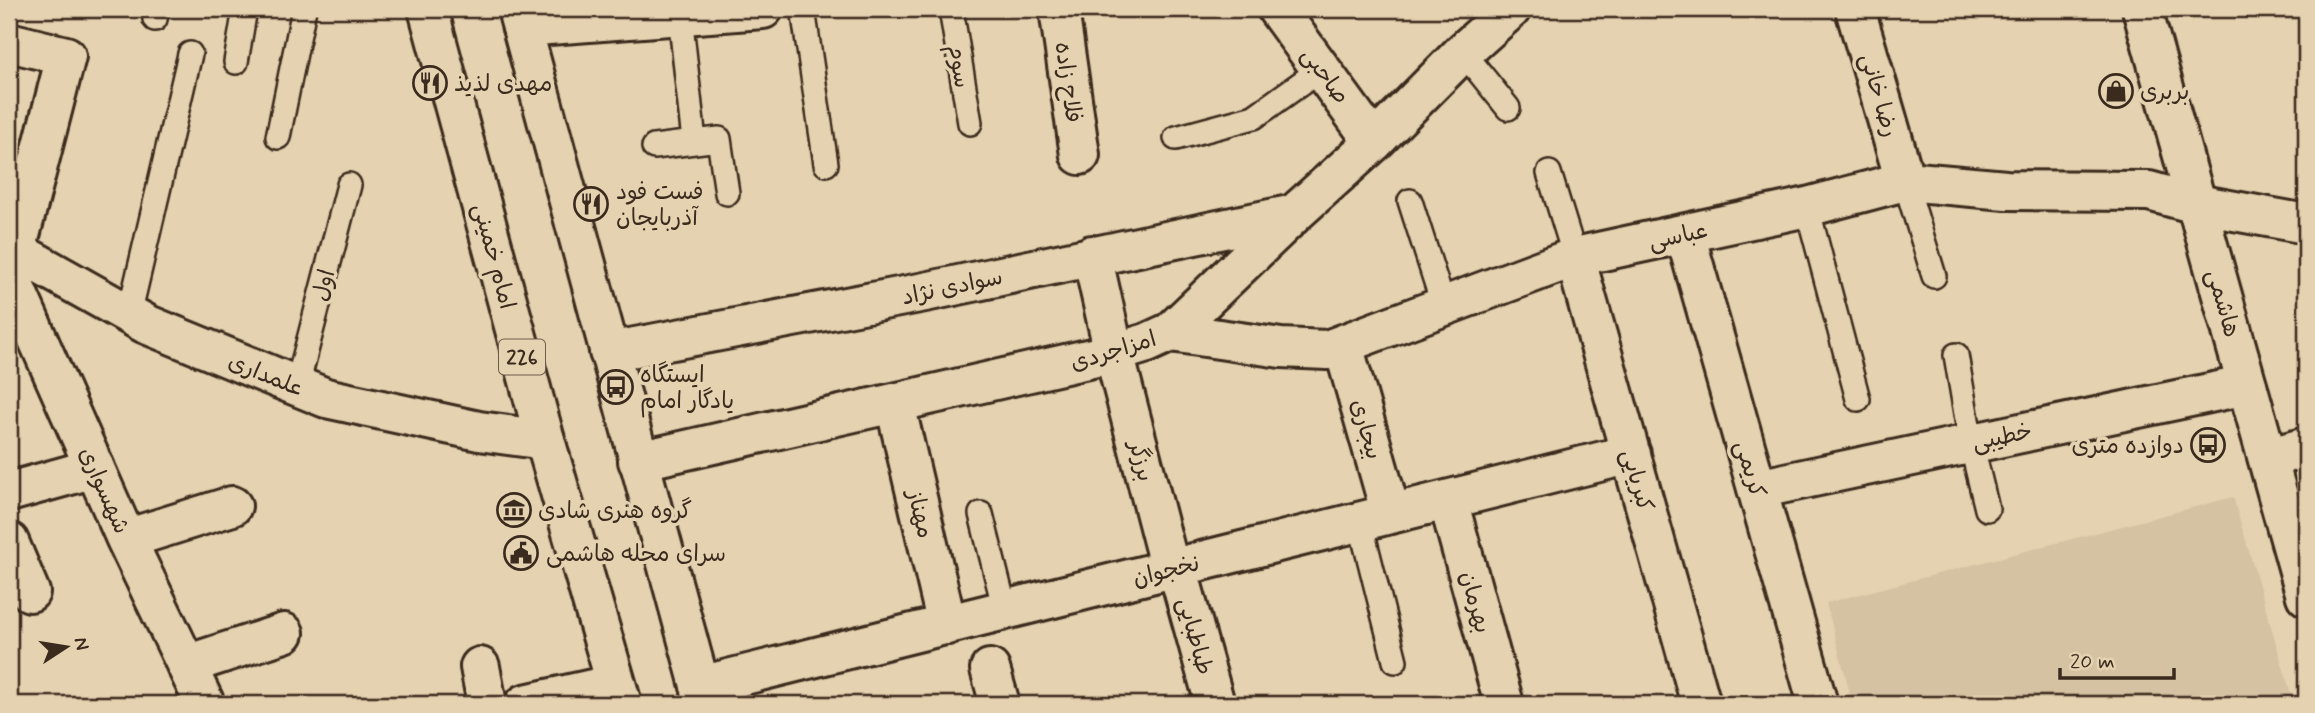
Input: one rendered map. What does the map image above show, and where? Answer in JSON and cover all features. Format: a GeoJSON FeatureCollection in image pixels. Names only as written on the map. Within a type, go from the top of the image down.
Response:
{"type":"FeatureCollection","features":[{"type":"Feature","properties":{"kind":"street","name":"امام خمینی"},"geometry":{"type":"LineString","coordinates":[[428,9],[545,440],[618,694]]}},
{"type":"Feature","properties":{"kind":"street"},"geometry":{"type":"LineString","coordinates":[[703,695],[519,18],[680,15],[763,9]]}},
{"type":"Feature","properties":{"kind":"street","name":"فلاح زاده"},"geometry":{"type":"LineString","coordinates":[[1059,9],[1080,155]]}},
{"type":"Feature","properties":{"kind":"street","name":"صاحبی"},"geometry":{"type":"LineString","coordinates":[[1277,9],[1374,142]]}},
{"type":"Feature","properties":{"kind":"street","name":"امزاجردی"},"geometry":{"type":"LineString","coordinates":[[638,461],[1114,353],[1171,332],[1511,9]]}},
{"type":"Feature","properties":{"kind":"street","name":"رضا خانی"},"geometry":{"type":"LineString","coordinates":[[1855,9],[1905,181]]}},
{"type":"Feature","properties":{"kind":"street","name":"هاشمی"},"geometry":{"type":"LineString","coordinates":[[2142,9],[2306,596]]}},
{"type":"Feature","properties":{"kind":"street"},"geometry":{"type":"LineString","coordinates":[[9,42],[66,57],[11,258]]}},
{"type":"Feature","properties":{"kind":"street","name":"عباسی"},"geometry":{"type":"LineString","coordinates":[[1171,332],[1281,348],[1327,350],[1575,257],[1807,207],[1905,181],[2006,191],[2148,191],[2196,204],[2306,224]]}},
{"type":"Feature","properties":{"kind":"street","name":"سوادی نژاد"},"geometry":{"type":"LineString","coordinates":[[609,352],[925,292],[1294,214]]}},
{"type":"Feature","properties":{"kind":"street","name":"کریمی"},"geometry":{"type":"LineString","coordinates":[[1685,234],[1818,704]]}},
{"type":"Feature","properties":{"kind":"street"},"geometry":{"type":"LineString","coordinates":[[1092,256],[1114,353]]}},
{"type":"Feature","properties":{"kind":"street","name":"کبریایی"},"geometry":{"type":"LineString","coordinates":[[1575,257],[1702,704]]}},
{"type":"Feature","properties":{"kind":"street","name":"علمداری"},"geometry":{"type":"LineString","coordinates":[[11,258],[146,324],[326,398],[480,431],[545,440]]}},
{"type":"Feature","properties":{"kind":"street","name":"شهسواری"},"geometry":{"type":"LineString","coordinates":[[11,258],[95,468],[205,704]]}},
{"type":"Feature","properties":{"kind":"street","name":"بیجاری"},"geometry":{"type":"LineString","coordinates":[[1343,345],[1375,518]]}},
{"type":"Feature","properties":{"kind":"street","name":"برزگر"},"geometry":{"type":"LineString","coordinates":[[1114,353],[1173,568]]}},
{"type":"Feature","properties":{"kind":"street","name":"خطیبی"},"geometry":{"type":"LineString","coordinates":[[1757,489],[2247,385]]}},
{"type":"Feature","properties":{"kind":"street","name":"مهناز"},"geometry":{"type":"LineString","coordinates":[[895,404],[947,625]]}},
{"type":"Feature","properties":{"kind":"street"},"geometry":{"type":"LineString","coordinates":[[2268,458],[2306,447]]}},
{"type":"Feature","properties":{"kind":"street","name":"نخجوان"},"geometry":{"type":"LineString","coordinates":[[703,695],[1004,610],[1631,454]]}},
{"type":"Feature","properties":{"kind":"street"},"geometry":{"type":"LineString","coordinates":[[9,492],[95,468]]}},
{"type":"Feature","properties":{"kind":"street","name":"بهرمان"},"geometry":{"type":"LineString","coordinates":[[1448,500],[1504,704]]}},
{"type":"Feature","properties":{"kind":"street"},"geometry":{"type":"LineString","coordinates":[[126,539],[232,506]]}},
{"type":"Feature","properties":{"kind":"street"},"geometry":{"type":"LineString","coordinates":[[9,542],[30,592]]}},
{"type":"Feature","properties":{"kind":"street","name":"طباطبایی"},"geometry":{"type":"LineString","coordinates":[[1173,568],[1215,704]]}},
{"type":"Feature","properties":{"kind":"street"},"geometry":{"type":"LineString","coordinates":[[187,665],[284,633]]}},
{"type":"Feature","properties":{"kind":"street"},"geometry":{"type":"LineString","coordinates":[[480,667],[488,704]]}},
{"type":"Feature","properties":{"kind":"street"},"geometry":{"type":"LineString","coordinates":[[525,704],[618,694]]}},
{"type":"Feature","properties":{"kind":"lane"},"geometry":{"type":"LineString","coordinates":[[236,62],[245,9]]}},
{"type":"Feature","properties":{"kind":"lane"},"geometry":{"type":"LineString","coordinates":[[278,137],[304,9]]}},
{"type":"Feature","properties":{"kind":"lane"},"geometry":{"type":"LineString","coordinates":[[803,9],[826,164]]}},
{"type":"Feature","properties":{"kind":"lane","name":"سوم"},"geometry":{"type":"LineString","coordinates":[[951,9],[970,123]]}},
{"type":"Feature","properties":{"kind":"lane"},"geometry":{"type":"LineString","coordinates":[[680,15],[694,141]]}},
{"type":"Feature","properties":{"kind":"lane"},"geometry":{"type":"LineString","coordinates":[[1463,52],[1508,108]]}},
{"type":"Feature","properties":{"kind":"lane"},"geometry":{"type":"LineString","coordinates":[[129,315],[190,54]]}},
{"type":"Feature","properties":{"kind":"lane"},"geometry":{"type":"LineString","coordinates":[[1176,138],[1254,117],[1321,69]]}},
{"type":"Feature","properties":{"kind":"lane"},"geometry":{"type":"LineString","coordinates":[[654,147],[719,139],[727,193]]}},
{"type":"Feature","properties":{"kind":"lane"},"geometry":{"type":"LineString","coordinates":[[1549,173],[1575,257]]}},
{"type":"Feature","properties":{"kind":"lane"},"geometry":{"type":"LineString","coordinates":[[1905,181],[1934,276]]}},
{"type":"Feature","properties":{"kind":"lane","name":"اول"},"geometry":{"type":"LineString","coordinates":[[297,386],[349,185]]}},
{"type":"Feature","properties":{"kind":"lane"},"geometry":{"type":"LineString","coordinates":[[1410,201],[1444,307]]}},
{"type":"Feature","properties":{"kind":"lane"},"geometry":{"type":"LineString","coordinates":[[1807,207],[1858,399]]}},
{"type":"Feature","properties":{"kind":"lane"},"geometry":{"type":"LineString","coordinates":[[1956,355],[1970,443],[1987,509]]}},
{"type":"Feature","properties":{"kind":"lane"},"geometry":{"type":"LineString","coordinates":[[981,514],[1004,610]]}},
{"type":"Feature","properties":{"kind":"lane"},"geometry":{"type":"LineString","coordinates":[[1375,518],[1395,661]]}},
{"type":"Feature","properties":{"kind":"shaded area"},"geometry":{"type":"Polygon","coordinates":[[[2233,497],[2294,704],[1853,704],[1826,603],[2233,497]]]}},
{"type":"Feature","properties":{"kind":"place","name":"مهدی لذیذ"},"geometry":{"type":"Point","coordinates":[430,83]}},
{"type":"Feature","properties":{"kind":"place","name":"بربری"},"geometry":{"type":"Point","coordinates":[2116,91]}},
{"type":"Feature","properties":{"kind":"place","name":"فست فود آذربایجان"},"geometry":{"type":"Point","coordinates":[591,204]}},
{"type":"Feature","properties":{"kind":"place","name":"ایستگاه یادگار امام"},"geometry":{"type":"Point","coordinates":[616,387]}},
{"type":"Feature","properties":{"kind":"place","name":"دوازده متری"},"geometry":{"type":"Point","coordinates":[2208,445]}},
{"type":"Feature","properties":{"kind":"place","name":"گروه هنری شادی"},"geometry":{"type":"Point","coordinates":[514,510]}},
{"type":"Feature","properties":{"kind":"place","name":"سرای محله هاشمی"},"geometry":{"type":"Point","coordinates":[521,553]}}]}
